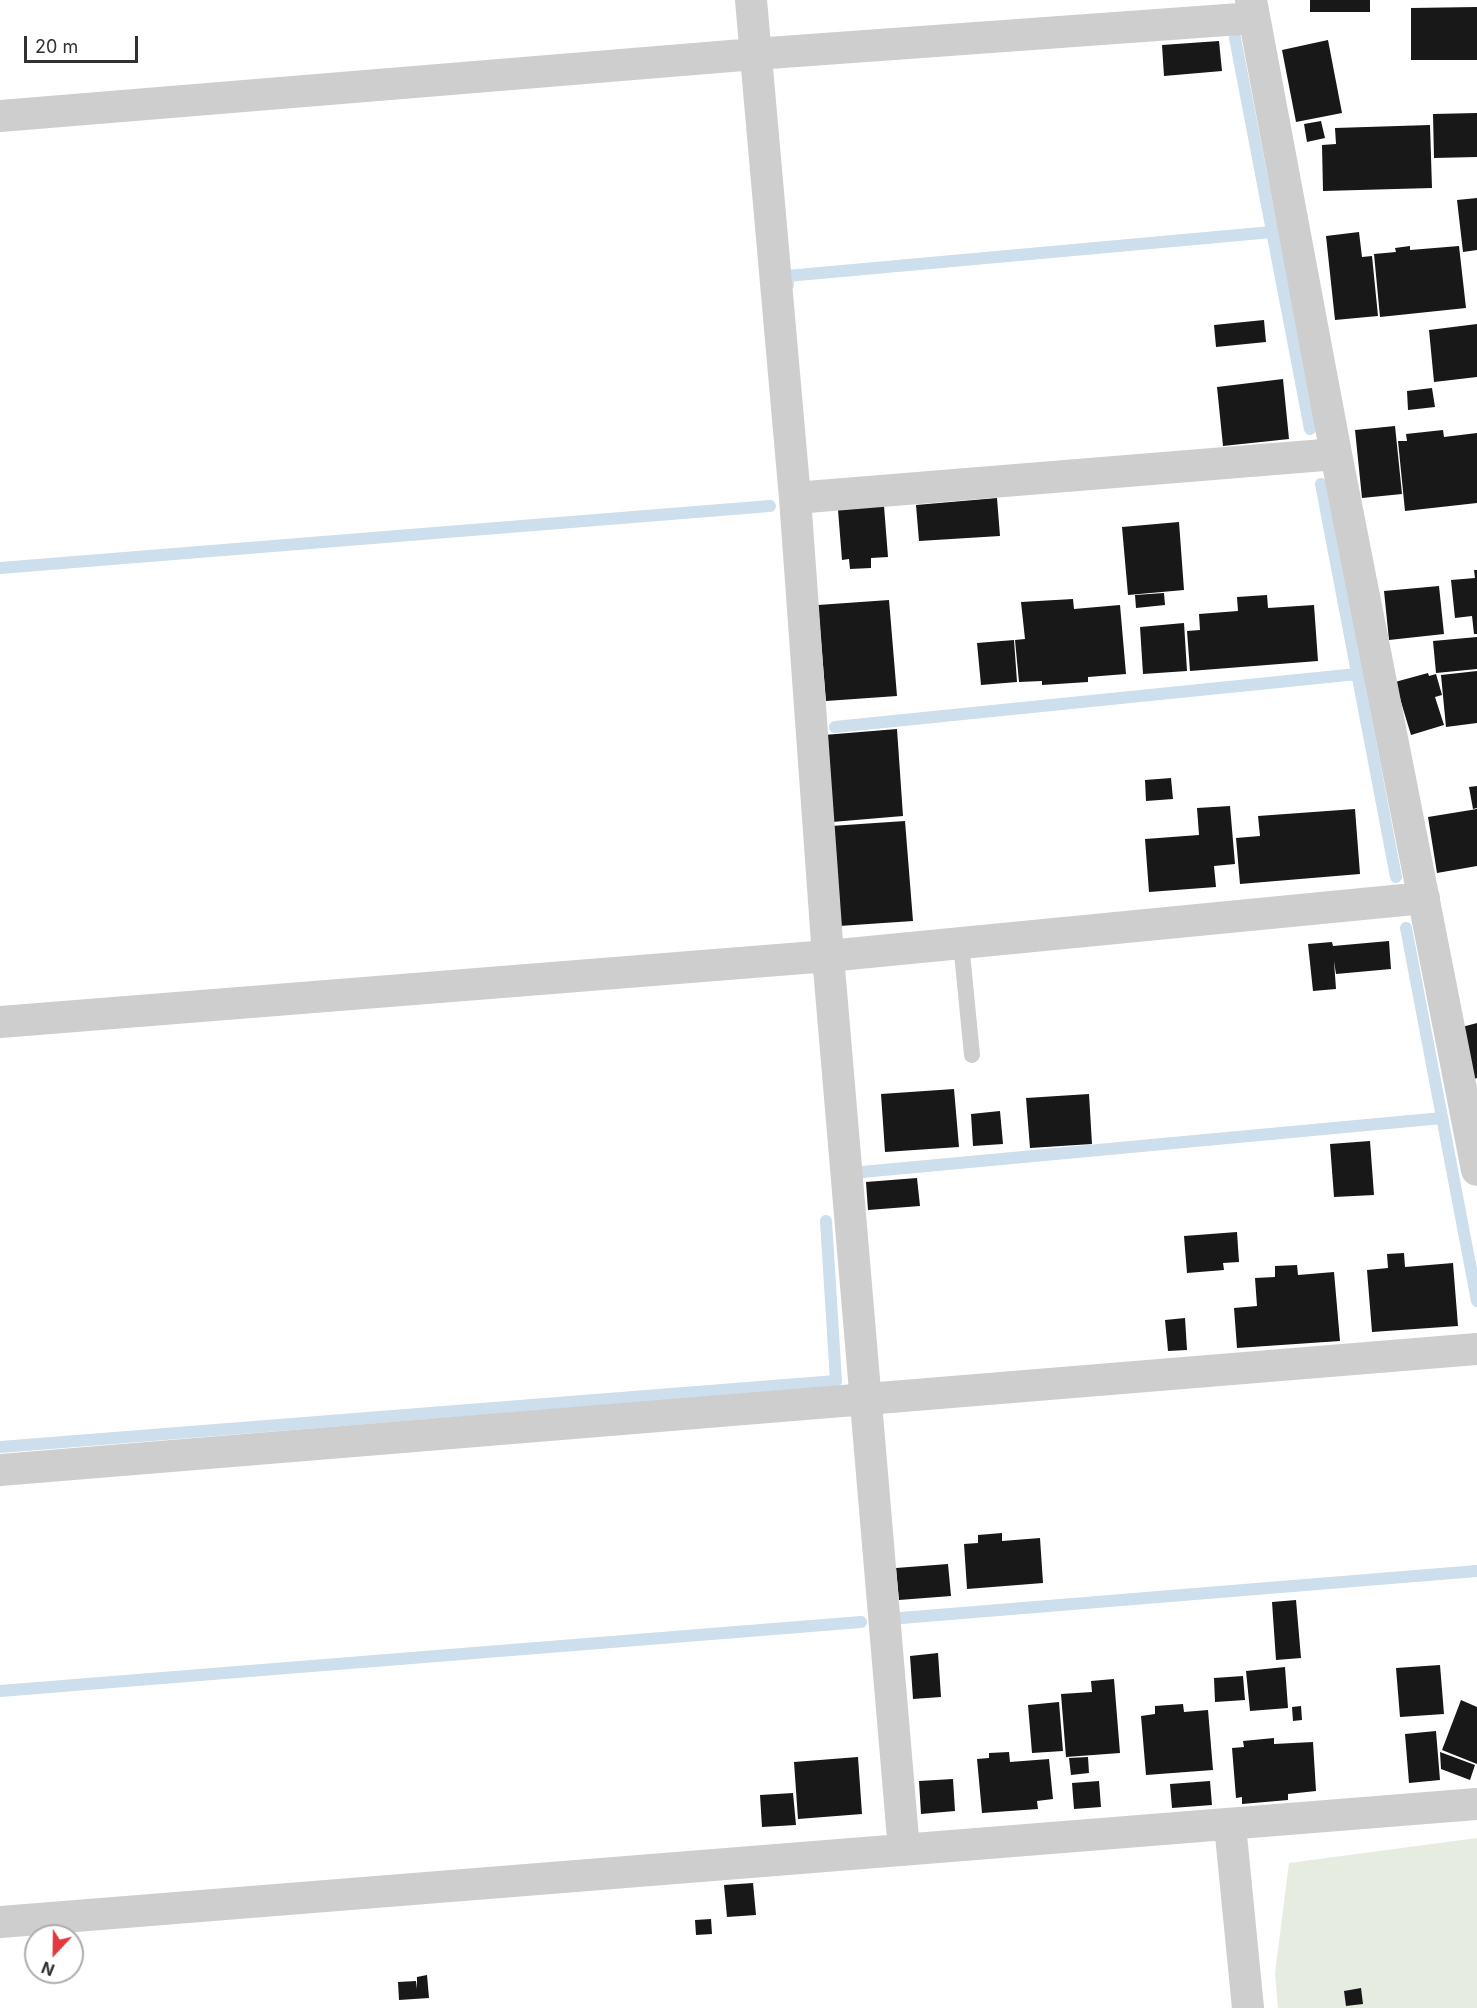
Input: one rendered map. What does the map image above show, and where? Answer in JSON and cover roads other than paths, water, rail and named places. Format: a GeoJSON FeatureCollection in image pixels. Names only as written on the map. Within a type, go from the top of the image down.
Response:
{"type":"FeatureCollection","features":[{"type":"Feature","properties":{"kind":"street"},"geometry":{"type":"LineString","coordinates":[[751,0],[795,498],[828,956],[903,1850]]}},
{"type":"Feature","properties":{"kind":"street"},"geometry":{"type":"LineString","coordinates":[[0,116],[755,54],[1252,9],[1336,454],[1477,1170]]}},
{"type":"Feature","properties":{"kind":"street"},"geometry":{"type":"LineString","coordinates":[[795,498],[1336,454]]}},
{"type":"Feature","properties":{"kind":"street"},"geometry":{"type":"LineString","coordinates":[[0,1022],[828,956],[1424,898]]}},
{"type":"Feature","properties":{"kind":"street"},"geometry":{"type":"LineString","coordinates":[[0,1470],[1477,1349]]}},
{"type":"Feature","properties":{"kind":"street"},"geometry":{"type":"LineString","coordinates":[[0,1922],[1477,1804]]}},
{"type":"Feature","properties":{"kind":"street"},"geometry":{"type":"LineString","coordinates":[[1230,1825],[1248,2008]]}},
{"type":"Feature","properties":{"kind":"lane"},"geometry":{"type":"LineString","coordinates":[[961,943],[972,1055]]}},
{"type":"Feature","properties":{"kind":"waterway"},"geometry":{"type":"LineString","coordinates":[[1235,38],[1310,429]]}},
{"type":"Feature","properties":{"kind":"waterway"},"geometry":{"type":"LineString","coordinates":[[788,285],[787,276],[1272,232]]}},
{"type":"Feature","properties":{"kind":"waterway"},"geometry":{"type":"LineString","coordinates":[[1321,484],[1396,877]]}},
{"type":"Feature","properties":{"kind":"waterway"},"geometry":{"type":"LineString","coordinates":[[0,568],[770,506]]}},
{"type":"Feature","properties":{"kind":"waterway"},"geometry":{"type":"LineString","coordinates":[[835,727],[1357,674]]}},
{"type":"Feature","properties":{"kind":"waterway"},"geometry":{"type":"LineString","coordinates":[[1406,928],[1477,1301]]}},
{"type":"Feature","properties":{"kind":"waterway"},"geometry":{"type":"LineString","coordinates":[[862,1172],[1442,1118]]}},
{"type":"Feature","properties":{"kind":"waterway"},"geometry":{"type":"LineString","coordinates":[[0,1447],[836,1381],[826,1221]]}},
{"type":"Feature","properties":{"kind":"waterway"},"geometry":{"type":"LineString","coordinates":[[901,1618],[1477,1571]]}},
{"type":"Feature","properties":{"kind":"waterway"},"geometry":{"type":"LineString","coordinates":[[0,1691],[861,1622]]}}]}
